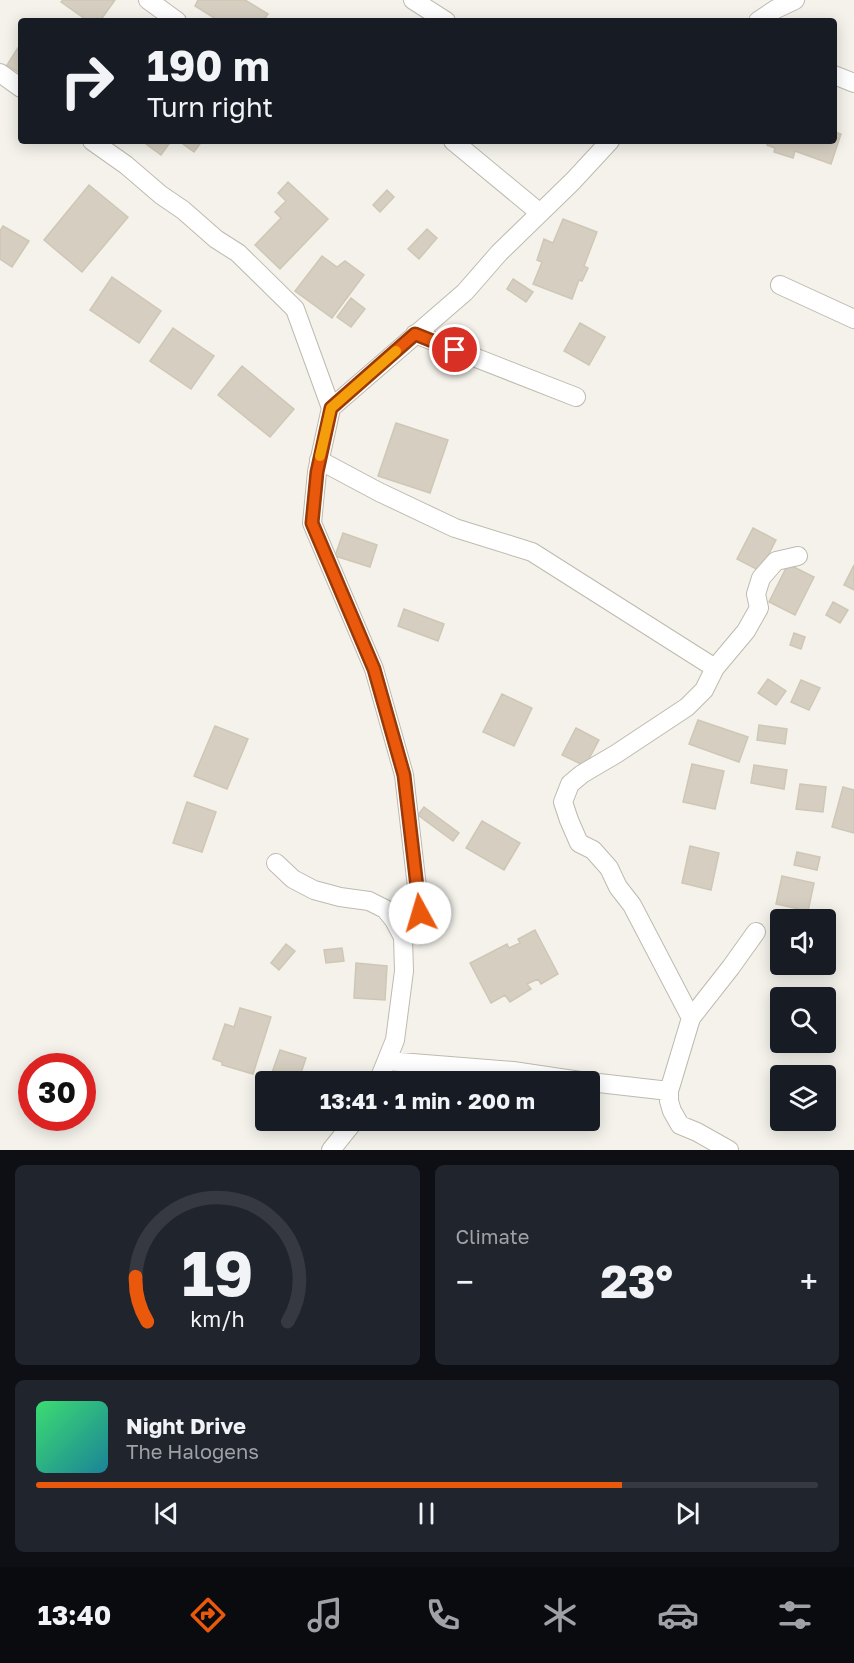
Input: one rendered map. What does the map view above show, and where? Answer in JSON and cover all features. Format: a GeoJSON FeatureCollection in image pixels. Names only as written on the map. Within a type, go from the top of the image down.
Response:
{"type":"FeatureCollection","features":[{"type":"Feature","properties":{"kind":"street"},"geometry":{"type":"LineString","coordinates":[[148,0],[173,18]]}},
{"type":"Feature","properties":{"kind":"street"},"geometry":{"type":"LineString","coordinates":[[413,0],[441,18]]}},
{"type":"Feature","properties":{"kind":"street"},"geometry":{"type":"LineString","coordinates":[[762,18],[795,0]]}},
{"type":"Feature","properties":{"kind":"street"},"geometry":{"type":"LineString","coordinates":[[0,74],[18,86]]}},
{"type":"Feature","properties":{"kind":"street"},"geometry":{"type":"LineString","coordinates":[[837,76],[854,83]]}},
{"type":"Feature","properties":{"kind":"street"},"geometry":{"type":"LineString","coordinates":[[96,144],[183,210],[216,239],[238,253],[295,309],[331,408],[319,460],[312,523],[374,669],[404,775],[420,913],[403,937]]}},
{"type":"Feature","properties":{"kind":"street"},"geometry":{"type":"LineString","coordinates":[[457,144],[540,213]]}},
{"type":"Feature","properties":{"kind":"street"},"geometry":{"type":"LineString","coordinates":[[331,408],[465,292],[607,144]]}},
{"type":"Feature","properties":{"kind":"street"},"geometry":{"type":"LineString","coordinates":[[780,285],[854,319]]}},
{"type":"Feature","properties":{"kind":"street"},"geometry":{"type":"LineString","coordinates":[[415,334],[576,397]]}},
{"type":"Feature","properties":{"kind":"street"},"geometry":{"type":"LineString","coordinates":[[319,460],[455,528],[532,552],[715,668]]}},
{"type":"Feature","properties":{"kind":"street"},"geometry":{"type":"LineString","coordinates":[[691,1018],[632,905],[618,887],[609,868],[593,850],[579,843],[563,802],[570,784],[582,774],[687,707],[704,690],[715,668],[746,631],[759,608],[756,594],[761,578],[776,561],[798,556]]}},
{"type":"Feature","properties":{"kind":"street"},"geometry":{"type":"LineString","coordinates":[[276,863],[293,879],[314,890],[369,902],[384,909],[394,920],[403,937],[404,971],[395,1040],[383,1071]]}},
{"type":"Feature","properties":{"kind":"street"},"geometry":{"type":"LineString","coordinates":[[729,1150],[680,1125],[672,1111],[669,1092],[691,1018],[756,932]]}},
{"type":"Feature","properties":{"kind":"street"},"geometry":{"type":"LineString","coordinates":[[387,1061],[513,1071]]}},
{"type":"Feature","properties":{"kind":"street"},"geometry":{"type":"LineString","coordinates":[[600,1083],[669,1092]]}},
{"type":"Feature","properties":{"kind":"street"},"geometry":{"type":"LineString","coordinates":[[331,1150],[346,1131]]}},
{"type":"Feature","properties":{"kind":"building"},"geometry":{"type":"Polygon","coordinates":[[[63,0],[115,0],[102,18],[84,18],[61,2],[63,0]]]}},
{"type":"Feature","properties":{"kind":"building"},"geometry":{"type":"Polygon","coordinates":[[[198,0],[245,0],[268,14],[265,18],[214,18],[195,6],[198,0]]]}},
{"type":"Feature","properties":{"kind":"building"},"geometry":{"type":"Polygon","coordinates":[[[18,48],[18,72],[7,65],[18,48]]]}},
{"type":"Feature","properties":{"kind":"building"},"geometry":{"type":"Polygon","coordinates":[[[837,133],[841,134],[831,164],[795,151],[793,158],[774,152],[775,148],[767,145],[837,144],[837,133]]]}},
{"type":"Feature","properties":{"kind":"building"},"geometry":{"type":"Polygon","coordinates":[[[146,144],[169,144],[161,155],[146,144]]]}},
{"type":"Feature","properties":{"kind":"building"},"geometry":{"type":"Polygon","coordinates":[[[183,144],[200,144],[194,152],[183,144]]]}},
{"type":"Feature","properties":{"kind":"building"},"geometry":{"type":"Polygon","coordinates":[[[288,182],[328,219],[280,269],[255,245],[281,218],[275,212],[286,201],[278,193],[288,182]]]}},
{"type":"Feature","properties":{"kind":"building"},"geometry":{"type":"Polygon","coordinates":[[[89,185],[128,217],[82,272],[44,240],[89,185]]]}},
{"type":"Feature","properties":{"kind":"building"},"geometry":{"type":"Polygon","coordinates":[[[387,190],[394,197],[380,212],[373,205],[387,190]]]}},
{"type":"Feature","properties":{"kind":"building"},"geometry":{"type":"Polygon","coordinates":[[[563,219],[597,232],[584,266],[588,268],[582,281],[579,280],[572,299],[533,284],[542,262],[537,260],[544,239],[553,243],[563,219]]]}},
{"type":"Feature","properties":{"kind":"building"},"geometry":{"type":"Polygon","coordinates":[[[3,226],[29,241],[12,267],[0,259],[0,231],[3,226]]]}},
{"type":"Feature","properties":{"kind":"building"},"geometry":{"type":"Polygon","coordinates":[[[427,229],[437,238],[419,259],[408,249],[427,229]]]}},
{"type":"Feature","properties":{"kind":"building"},"geometry":{"type":"Polygon","coordinates":[[[322,256],[337,267],[345,261],[364,275],[332,318],[295,291],[322,256]]]}},
{"type":"Feature","properties":{"kind":"building"},"geometry":{"type":"Polygon","coordinates":[[[112,277],[161,311],[139,343],[90,310],[112,277]]]}},
{"type":"Feature","properties":{"kind":"building"},"geometry":{"type":"Polygon","coordinates":[[[513,279],[533,292],[526,302],[507,289],[513,279]]]}},
{"type":"Feature","properties":{"kind":"building"},"geometry":{"type":"Polygon","coordinates":[[[351,298],[365,309],[351,327],[337,317],[351,298]]]}},
{"type":"Feature","properties":{"kind":"building"},"geometry":{"type":"Polygon","coordinates":[[[580,323],[605,337],[589,365],[564,351],[580,323]]]}},
{"type":"Feature","properties":{"kind":"building"},"geometry":{"type":"Polygon","coordinates":[[[173,328],[214,356],[191,389],[150,361],[173,328]]]}},
{"type":"Feature","properties":{"kind":"building"},"geometry":{"type":"Polygon","coordinates":[[[242,366],[294,409],[270,437],[218,395],[242,366]]]}},
{"type":"Feature","properties":{"kind":"building"},"geometry":{"type":"Polygon","coordinates":[[[396,423],[448,440],[430,493],[378,476],[396,423]]]}},
{"type":"Feature","properties":{"kind":"building"},"geometry":{"type":"Polygon","coordinates":[[[753,528],[776,540],[760,571],[737,559],[753,528]]]}},
{"type":"Feature","properties":{"kind":"building"},"geometry":{"type":"Polygon","coordinates":[[[343,533],[377,545],[370,567],[335,556],[343,533]]]}},
{"type":"Feature","properties":{"kind":"building"},"geometry":{"type":"Polygon","coordinates":[[[788,564],[814,577],[795,615],[769,602],[788,564]]]}},
{"type":"Feature","properties":{"kind":"building"},"geometry":{"type":"Polygon","coordinates":[[[854,565],[854,590],[844,585],[854,565]]]}},
{"type":"Feature","properties":{"kind":"building"},"geometry":{"type":"Polygon","coordinates":[[[833,602],[848,610],[840,623],[826,615],[833,602]]]}},
{"type":"Feature","properties":{"kind":"building"},"geometry":{"type":"Polygon","coordinates":[[[404,609],[444,624],[438,641],[398,626],[404,609]]]}},
{"type":"Feature","properties":{"kind":"building"},"geometry":{"type":"Polygon","coordinates":[[[794,633],[805,637],[801,649],[790,645],[794,633]]]}},
{"type":"Feature","properties":{"kind":"building"},"geometry":{"type":"Polygon","coordinates":[[[768,679],[786,691],[776,705],[758,693],[768,679]]]}},
{"type":"Feature","properties":{"kind":"building"},"geometry":{"type":"Polygon","coordinates":[[[801,680],[820,688],[809,710],[791,702],[801,680]]]}},
{"type":"Feature","properties":{"kind":"building"},"geometry":{"type":"Polygon","coordinates":[[[502,694],[532,708],[514,746],[483,732],[502,694]]]}},
{"type":"Feature","properties":{"kind":"building"},"geometry":{"type":"Polygon","coordinates":[[[698,720],[748,737],[739,762],[689,744],[698,720]]]}},
{"type":"Feature","properties":{"kind":"building"},"geometry":{"type":"Polygon","coordinates":[[[759,725],[787,729],[785,744],[757,740],[759,725]]]}},
{"type":"Feature","properties":{"kind":"building"},"geometry":{"type":"Polygon","coordinates":[[[215,726],[248,739],[227,789],[194,776],[215,726]]]}},
{"type":"Feature","properties":{"kind":"building"},"geometry":{"type":"Polygon","coordinates":[[[576,728],[599,740],[585,766],[562,755],[576,728]]]}},
{"type":"Feature","properties":{"kind":"building"},"geometry":{"type":"Polygon","coordinates":[[[692,764],[724,771],[715,809],[683,802],[692,764]]]}},
{"type":"Feature","properties":{"kind":"building"},"geometry":{"type":"Polygon","coordinates":[[[754,765],[787,770],[784,789],[751,783],[754,765]]]}},
{"type":"Feature","properties":{"kind":"building"},"geometry":{"type":"Polygon","coordinates":[[[800,784],[826,787],[823,812],[796,809],[800,784]]]}},
{"type":"Feature","properties":{"kind":"building"},"geometry":{"type":"Polygon","coordinates":[[[843,787],[854,790],[854,833],[832,827],[843,787]]]}},
{"type":"Feature","properties":{"kind":"building"},"geometry":{"type":"Polygon","coordinates":[[[187,802],[216,812],[202,852],[173,843],[187,802]]]}},
{"type":"Feature","properties":{"kind":"building"},"geometry":{"type":"Polygon","coordinates":[[[424,807],[459,833],[453,841],[418,815],[424,807]]]}},
{"type":"Feature","properties":{"kind":"building"},"geometry":{"type":"Polygon","coordinates":[[[482,821],[520,843],[504,870],[466,848],[482,821]]]}},
{"type":"Feature","properties":{"kind":"building"},"geometry":{"type":"Polygon","coordinates":[[[690,846],[719,853],[711,890],[682,883],[690,846]]]}},
{"type":"Feature","properties":{"kind":"building"},"geometry":{"type":"Polygon","coordinates":[[[797,852],[820,857],[817,870],[794,865],[797,852]]]}},
{"type":"Feature","properties":{"kind":"building"},"geometry":{"type":"Polygon","coordinates":[[[782,876],[814,883],[808,909],[776,904],[782,876]]]}},
{"type":"Feature","properties":{"kind":"building"},"geometry":{"type":"Polygon","coordinates":[[[535,930],[558,974],[541,984],[538,979],[527,984],[531,989],[510,1002],[505,995],[491,1003],[470,963],[507,944],[509,948],[520,943],[518,939],[535,930]]]}},
{"type":"Feature","properties":{"kind":"building"},"geometry":{"type":"Polygon","coordinates":[[[286,944],[295,951],[279,970],[271,963],[286,944]]]}},
{"type":"Feature","properties":{"kind":"building"},"geometry":{"type":"Polygon","coordinates":[[[342,948],[344,961],[326,963],[324,950],[342,948]]]}},
{"type":"Feature","properties":{"kind":"building"},"geometry":{"type":"Polygon","coordinates":[[[356,963],[387,966],[385,1000],[354,998],[356,963]]]}},
{"type":"Feature","properties":{"kind":"building"},"geometry":{"type":"Polygon","coordinates":[[[240,1008],[271,1017],[253,1074],[222,1065],[222,1062],[213,1059],[225,1024],[234,1027],[240,1008]]]}},
{"type":"Feature","properties":{"kind":"building"},"geometry":{"type":"Polygon","coordinates":[[[280,1050],[306,1058],[302,1071],[273,1071],[280,1050]]]}},
{"type":"Feature","properties":{"kind":"slow traffic"},"geometry":{"type":"LineString","coordinates":[[320,456],[331,408],[396,351]]}},
{"type":"Feature","properties":{"kind":"route"},"geometry":{"type":"LineString","coordinates":[[420,913],[404,775],[374,669],[312,523],[317,472],[331,408],[415,334],[455,350]]}}]}
